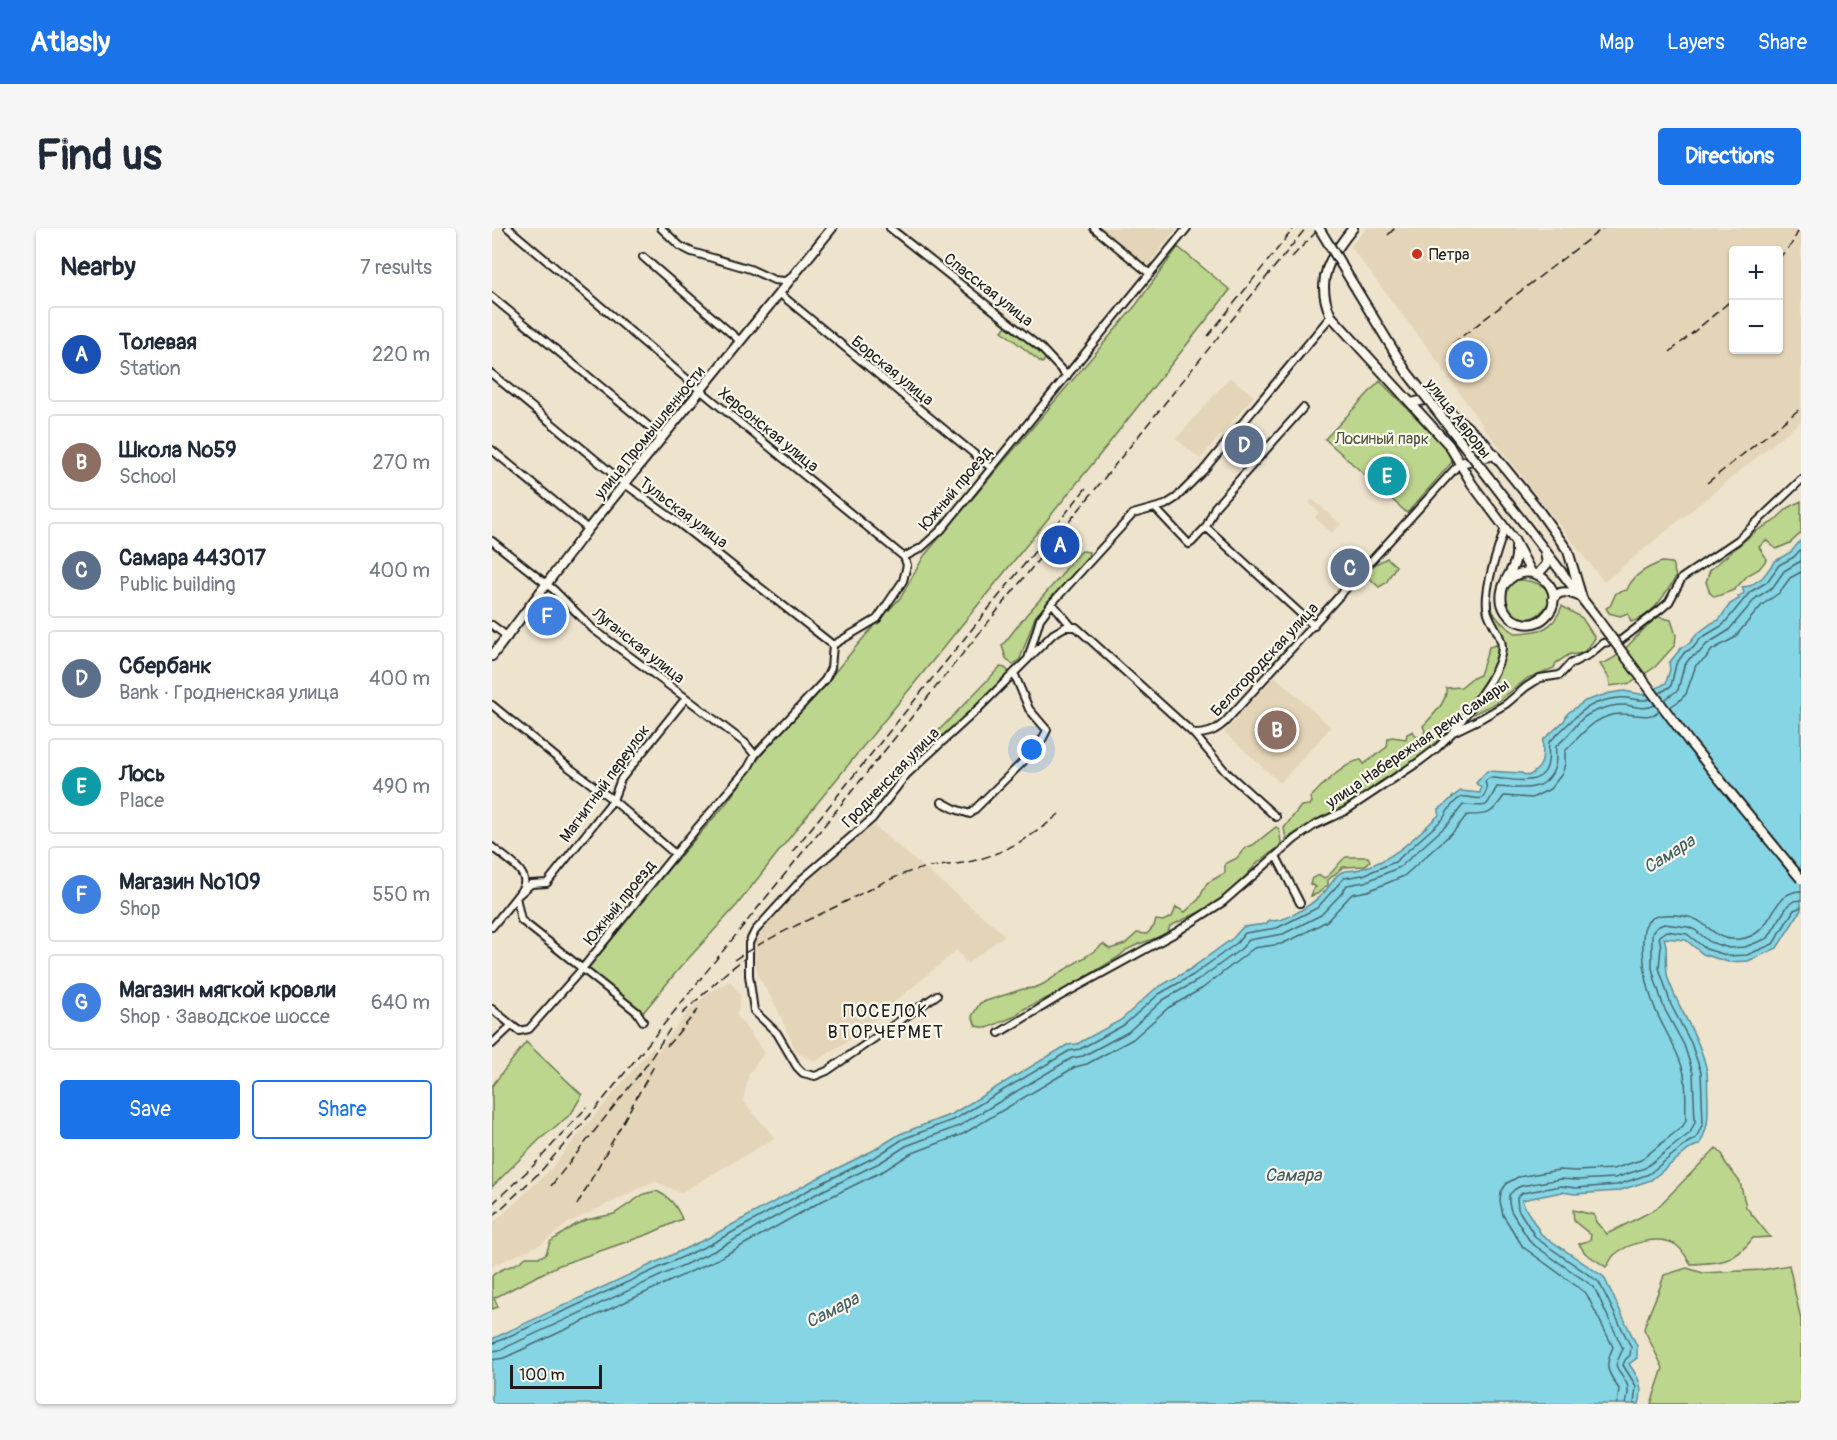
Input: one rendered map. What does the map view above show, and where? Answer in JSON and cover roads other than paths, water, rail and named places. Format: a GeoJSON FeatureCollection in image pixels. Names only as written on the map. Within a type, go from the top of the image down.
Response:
{"type":"FeatureCollection","features":[{"type":"Feature","properties":{"kind":"main road","name":"улица Промышленности"},"geometry":{"type":"LineString","coordinates":[[492,656],[588,529],[832,228]]}},
{"type":"Feature","properties":{"kind":"main road","name":"улица Авроры"},"geometry":{"type":"LineString","coordinates":[[1319,228],[1406,371],[1552,558],[1690,743],[1801,879]]}},
{"type":"Feature","properties":{"kind":"main road"},"geometry":{"type":"LineString","coordinates":[[1353,228],[1340,244],[1325,273],[1323,289],[1331,316],[1449,445],[1472,484],[1514,540],[1534,573],[1549,583],[1553,599],[1551,609],[1544,618],[1531,624],[1521,623],[1510,617],[1503,606],[1502,591],[1516,558],[1514,540]]}},
{"type":"Feature","properties":{"kind":"main road"},"geometry":{"type":"LineString","coordinates":[[1411,403],[1434,398],[1472,429],[1568,551],[1582,598]]}},
{"type":"Feature","properties":{"kind":"main road"},"geometry":{"type":"LineString","coordinates":[[1460,463],[1494,455]]}},
{"type":"Feature","properties":{"kind":"main road"},"geometry":{"type":"LineString","coordinates":[[1505,584],[1518,574],[1534,573],[1547,564],[1544,548]]}},
{"type":"Feature","properties":{"kind":"main road"},"geometry":{"type":"LineString","coordinates":[[1552,558],[1564,562],[1569,558],[1568,551]]}},
{"type":"Feature","properties":{"kind":"main road"},"geometry":{"type":"LineString","coordinates":[[1553,599],[1563,592],[1582,598]]}},
{"type":"Feature","properties":{"kind":"street","name":"Херсонская улица"},"geometry":{"type":"LineString","coordinates":[[508,228],[700,390],[904,556]]}},
{"type":"Feature","properties":{"kind":"street"},"geometry":{"type":"LineString","coordinates":[[661,228],[680,246],[692,252],[750,268],[774,280],[791,279]]}},
{"type":"Feature","properties":{"kind":"street","name":"Спасская улица"},"geometry":{"type":"LineString","coordinates":[[890,228],[1041,348],[1067,376]]}},
{"type":"Feature","properties":{"kind":"street"},"geometry":{"type":"LineString","coordinates":[[1094,228],[1150,274]]}},
{"type":"Feature","properties":{"kind":"street","name":"Южный проезд"},"geometry":{"type":"LineString","coordinates":[[904,556],[921,548],[941,530],[1187,228]]}},
{"type":"Feature","properties":{"kind":"street"},"geometry":{"type":"LineString","coordinates":[[643,257],[740,341]]}},
{"type":"Feature","properties":{"kind":"street","name":"Борская улица"},"geometry":{"type":"LineString","coordinates":[[779,293],[990,467]]}},
{"type":"Feature","properties":{"kind":"street"},"geometry":{"type":"LineString","coordinates":[[492,297],[662,437]]}},
{"type":"Feature","properties":{"kind":"street","name":"Гродненская улица"},"geometry":{"type":"LineString","coordinates":[[1028,659],[1040,619],[1052,603],[1133,514],[1156,509],[1176,498],[1203,471],[1331,316]]}},
{"type":"Feature","properties":{"kind":"street","name":"Тульская улица"},"geometry":{"type":"LineString","coordinates":[[492,374],[625,484],[676,521],[832,645]]}},
{"type":"Feature","properties":{"kind":"street"},"geometry":{"type":"LineString","coordinates":[[1156,509],[1189,544],[1206,526],[1215,507],[1303,408]]}},
{"type":"Feature","properties":{"kind":"street"},"geometry":{"type":"LineString","coordinates":[[492,450],[588,529]]}},
{"type":"Feature","properties":{"kind":"street","name":"Белогородская улица"},"geometry":{"type":"LineString","coordinates":[[1194,734],[1205,734],[1225,722],[1460,463]]}},
{"type":"Feature","properties":{"kind":"street","name":"улица Набережная реки Самары"},"geometry":{"type":"LineString","coordinates":[[999,1033],[1062,995],[1175,933],[1214,908],[1246,883],[1294,839],[1315,825],[1345,811],[1420,761],[1453,732],[1498,709],[1540,678],[1560,675],[1570,664],[1590,654],[1603,643],[1621,640],[1669,602],[1682,578],[1738,540],[1801,480]]}},
{"type":"Feature","properties":{"kind":"street"},"geometry":{"type":"LineString","coordinates":[[1206,526],[1314,626]]}},
{"type":"Feature","properties":{"kind":"street"},"geometry":{"type":"LineString","coordinates":[[1453,732],[1492,678],[1500,658],[1502,645],[1499,633],[1489,614],[1486,588],[1505,528]]}},
{"type":"Feature","properties":{"kind":"street","name":"Луганская улица"},"geometry":{"type":"LineString","coordinates":[[492,541],[546,584],[593,629],[745,743],[755,755]]}},
{"type":"Feature","properties":{"kind":"street"},"geometry":{"type":"LineString","coordinates":[[832,645],[877,619],[903,581],[907,565],[904,556]]}},
{"type":"Feature","properties":{"kind":"street"},"geometry":{"type":"LineString","coordinates":[[1052,603],[1068,627],[1076,627],[1194,734],[1225,771],[1276,817]]}},
{"type":"Feature","properties":{"kind":"street"},"geometry":{"type":"LineString","coordinates":[[492,625],[508,637]]}},
{"type":"Feature","properties":{"kind":"street","name":"Гродненская улица"},"geometry":{"type":"LineString","coordinates":[[937,995],[827,1071],[815,1076],[803,1073],[777,1033],[754,1011],[749,975],[749,943],[755,931],[803,878],[872,819],[907,774],[1014,674],[1053,634],[1068,627]]}},
{"type":"Feature","properties":{"kind":"street","name":"Южный проезд"},"geometry":{"type":"LineString","coordinates":[[511,1026],[519,1031],[529,1029],[582,969],[748,768],[755,755],[825,680],[831,668],[832,645]]}},
{"type":"Feature","properties":{"kind":"street"},"geometry":{"type":"LineString","coordinates":[[942,802],[970,813],[1039,746],[1047,730],[1029,709],[1014,674]]}},
{"type":"Feature","properties":{"kind":"street","name":"Магнитный переулок"},"geometry":{"type":"LineString","coordinates":[[492,927],[516,897],[531,884],[547,883],[613,800],[621,779],[686,698]]}},
{"type":"Feature","properties":{"kind":"street"},"geometry":{"type":"LineString","coordinates":[[492,705],[613,800],[675,854]]}},
{"type":"Feature","properties":{"kind":"street"},"geometry":{"type":"LineString","coordinates":[[492,847],[524,876],[523,888],[516,897],[520,920],[637,1012],[643,1021]]}},
{"type":"Feature","properties":{"kind":"street"},"geometry":{"type":"LineString","coordinates":[[1276,856],[1300,903]]}},
{"type":"Feature","properties":{"kind":"street"},"geometry":{"type":"LineString","coordinates":[[492,1009],[511,1026],[492,1044]]}},
{"type":"Feature","properties":{"kind":"water","name":"Самара"},"geometry":{"type":"Polygon","coordinates":[[[1801,540],[1801,910],[1777,948],[1748,961],[1728,962],[1703,954],[1686,940],[1664,938],[1668,978],[1700,1047],[1707,1072],[1708,1117],[1700,1144],[1691,1148],[1651,1180],[1618,1191],[1575,1194],[1562,1192],[1522,1200],[1541,1234],[1604,1277],[1637,1346],[1637,1358],[1629,1364],[1640,1383],[1639,1404],[492,1404],[492,1339],[708,1238],[900,1134],[952,1114],[1067,1045],[1077,1044],[1121,1020],[1155,989],[1189,970],[1233,938],[1243,927],[1266,924],[1269,920],[1276,921],[1293,915],[1319,897],[1340,873],[1372,865],[1393,854],[1439,815],[1439,809],[1458,793],[1461,791],[1480,793],[1481,788],[1476,783],[1487,771],[1521,773],[1528,776],[1540,765],[1543,757],[1543,740],[1564,721],[1568,713],[1585,701],[1610,693],[1624,691],[1645,695],[1666,683],[1670,669],[1669,663],[1682,647],[1719,620],[1730,604],[1744,593],[1742,587],[1750,586],[1763,577],[1775,561],[1791,552],[1801,540]]]}},
{"type":"Feature","properties":{"kind":"railway"},"geometry":{"type":"LineString","coordinates":[[1208,336],[1294,228]]}},
{"type":"Feature","properties":{"kind":"railway"},"geometry":{"type":"LineString","coordinates":[[492,1217],[540,1172],[598,1106],[1306,228]]}},
{"type":"Feature","properties":{"kind":"railway"},"geometry":{"type":"LineString","coordinates":[[1292,257],[1320,228]]}},
{"type":"Feature","properties":{"kind":"railway"},"geometry":{"type":"LineString","coordinates":[[1388,235],[1395,228]]}},
{"type":"Feature","properties":{"kind":"railway"},"geometry":{"type":"LineString","coordinates":[[1452,344],[1603,228]]}},
{"type":"Feature","properties":{"kind":"railway"},"geometry":{"type":"LineString","coordinates":[[1783,254],[1791,245],[1800,228]]}},
{"type":"Feature","properties":{"kind":"railway"},"geometry":{"type":"LineString","coordinates":[[1670,352],[1732,300]]}},
{"type":"Feature","properties":{"kind":"railway"},"geometry":{"type":"LineString","coordinates":[[1707,483],[1801,408]]}},
{"type":"Feature","properties":{"kind":"railway"},"geometry":{"type":"LineString","coordinates":[[792,852],[1086,488]]}},
{"type":"Feature","properties":{"kind":"railway"},"geometry":{"type":"LineString","coordinates":[[734,960],[783,932],[899,876],[922,868],[977,860],[1002,851],[1037,831],[1059,814]]}},
{"type":"Feature","properties":{"kind":"railway"},"geometry":{"type":"LineString","coordinates":[[682,1014],[745,958]]}},
{"type":"Feature","properties":{"kind":"railway"},"geometry":{"type":"LineString","coordinates":[[667,1046],[698,1010]]}},
{"type":"Feature","properties":{"kind":"railway"},"geometry":{"type":"LineString","coordinates":[[551,1186],[645,1067],[670,1029]]}},
{"type":"Feature","properties":{"kind":"railway"},"geometry":{"type":"LineString","coordinates":[[577,1205],[654,1066]]}},
{"type":"Feature","properties":{"kind":"railway"},"geometry":{"type":"LineString","coordinates":[[492,1204],[533,1166],[587,1107]]}},
{"type":"Feature","properties":{"kind":"place","name":"Петра"},"geometry":{"type":"Point","coordinates":[1417,254]}},
{"type":"Feature","properties":{"kind":"place","name":"Магазин мягкой кровли"},"geometry":{"type":"Point","coordinates":[1468,360]}},
{"type":"Feature","properties":{"kind":"place","name":"Сбербанк"},"geometry":{"type":"Point","coordinates":[1244,445]}},
{"type":"Feature","properties":{"kind":"place","name":"Лось"},"geometry":{"type":"Point","coordinates":[1387,476]}},
{"type":"Feature","properties":{"kind":"place","name":"Толевая"},"geometry":{"type":"Point","coordinates":[1060,545]}},
{"type":"Feature","properties":{"kind":"place","name":"Самара 443017"},"geometry":{"type":"Point","coordinates":[1350,568]}},
{"type":"Feature","properties":{"kind":"place","name":"Магазин №109"},"geometry":{"type":"Point","coordinates":[547,616]}},
{"type":"Feature","properties":{"kind":"place","name":"Школа №59"},"geometry":{"type":"Point","coordinates":[1277,730]}},
{"type":"Feature","properties":{"kind":"district","name":"ПОСЕЛОК ВТОРЧЕРМЕТ"},"geometry":{"type":"Point","coordinates":[886,1021]}},
{"type":"Feature","properties":{"kind":"park label","name":"Лосиный парк"},"geometry":{"type":"Point","coordinates":[1382,438]}}]}
